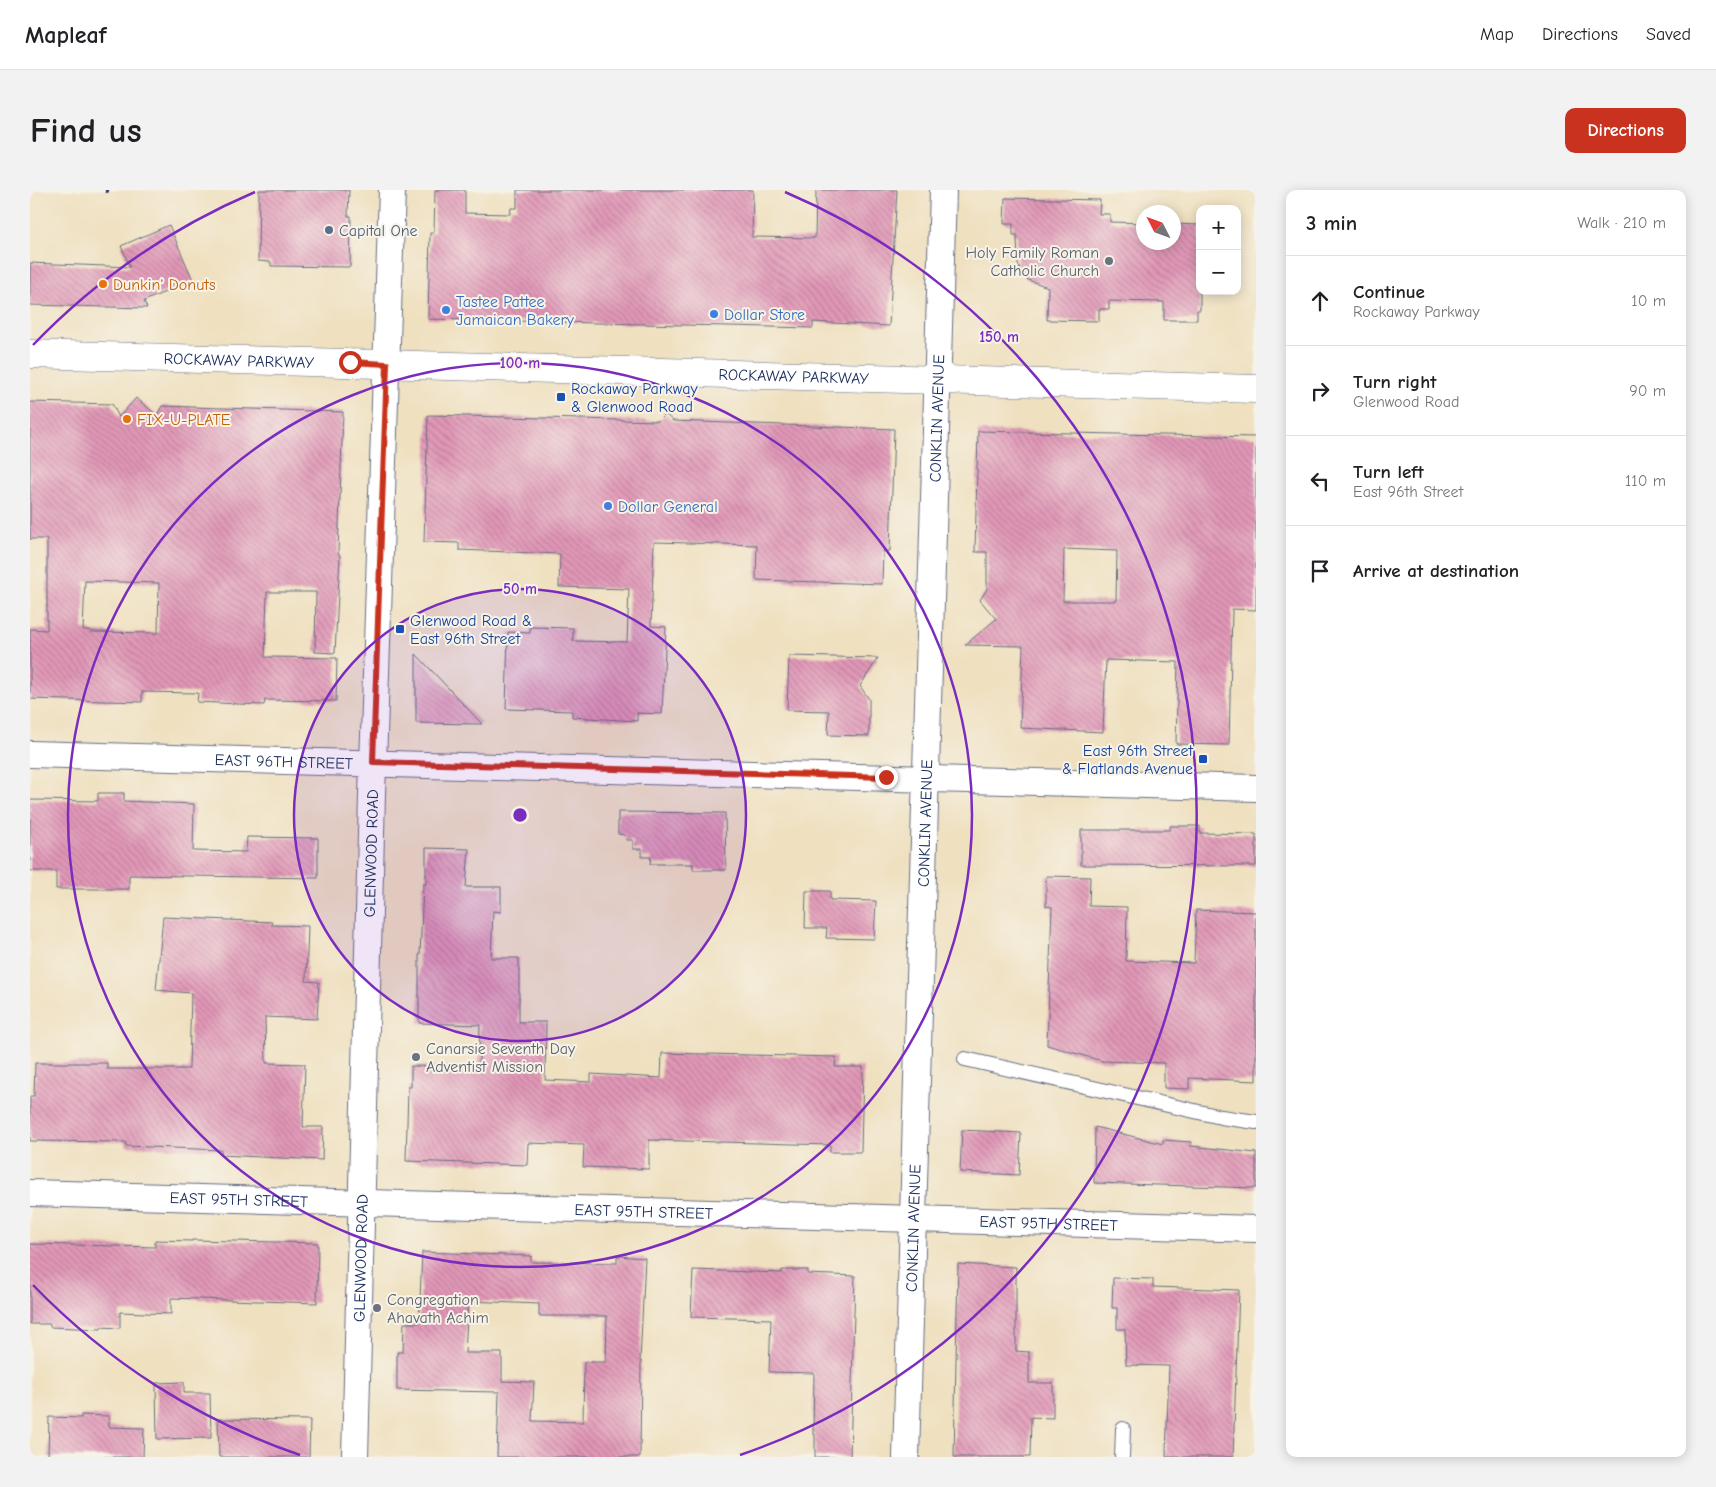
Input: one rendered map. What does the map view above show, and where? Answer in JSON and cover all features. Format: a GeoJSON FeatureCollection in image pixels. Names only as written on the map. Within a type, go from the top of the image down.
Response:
{"type":"FeatureCollection","features":[{"type":"Feature","properties":{"kind":"street","name":"GLENWOOD ROAD"},"geometry":{"type":"LineString","coordinates":[[355,1457],[373,762],[392,190]]}},
{"type":"Feature","properties":{"kind":"street","name":"CONKLIN AVENUE"},"geometry":{"type":"LineString","coordinates":[[906,1457],[943,190]]}},
{"type":"Feature","properties":{"kind":"street","name":"ROCKAWAY PARKWAY"},"geometry":{"type":"LineString","coordinates":[[30,354],[1256,389]]}},
{"type":"Feature","properties":{"kind":"street","name":"EAST 96TH STREET"},"geometry":{"type":"LineString","coordinates":[[30,754],[373,762],[1256,788]]}},
{"type":"Feature","properties":{"kind":"street","name":"EAST 95TH STREET"},"geometry":{"type":"LineString","coordinates":[[30,1193],[1256,1229]]}},
{"type":"Feature","properties":{"kind":"lane"},"geometry":{"type":"LineString","coordinates":[[965,1059],[1221,1117],[1256,1122]]}},
{"type":"Feature","properties":{"kind":"lane"},"geometry":{"type":"LineString","coordinates":[[1122,1429],[1122,1457]]}},
{"type":"Feature","properties":{"kind":"building"},"geometry":{"type":"Polygon","coordinates":[[[259,190],[349,190],[348,216],[351,216],[350,267],[271,266],[271,262],[258,261],[259,190]]]}},
{"type":"Feature","properties":{"kind":"building"},"geometry":{"type":"Polygon","coordinates":[[[435,190],[465,190],[465,213],[510,214],[511,208],[517,208],[517,190],[753,190],[752,237],[815,238],[816,190],[897,190],[889,326],[813,322],[813,328],[428,319],[430,233],[434,233],[435,190]]]}},
{"type":"Feature","properties":{"kind":"building","name":"Holy Family Roman Catholic Church"},"geometry":{"type":"Polygon","coordinates":[[[1005,198],[1100,200],[1099,214],[1110,214],[1110,222],[1136,223],[1136,250],[1181,250],[1181,224],[1196,225],[1196,295],[1200,295],[1200,310],[1197,310],[1197,320],[1164,320],[1164,302],[1109,301],[1109,309],[1099,309],[1099,321],[1047,320],[1048,287],[1028,280],[1021,273],[1018,263],[1017,235],[1013,235],[1013,224],[1004,224],[1005,198]]]}},
{"type":"Feature","properties":{"kind":"building"},"geometry":{"type":"Polygon","coordinates":[[[169,225],[193,280],[144,301],[147,308],[30,305],[30,263],[130,267],[121,246],[169,225]]]}},
{"type":"Feature","properties":{"kind":"building"},"geometry":{"type":"Polygon","coordinates":[[[136,398],[157,415],[162,406],[343,412],[338,553],[340,556],[335,653],[315,652],[316,592],[267,592],[265,657],[337,658],[336,701],[265,700],[264,705],[239,704],[197,702],[198,693],[142,692],[142,702],[30,699],[30,629],[47,630],[47,539],[30,539],[30,402],[112,404],[119,417],[136,398]],[[85,581],[83,630],[91,630],[91,632],[158,633],[159,583],[85,581]]]}},
{"type":"Feature","properties":{"kind":"building"},"geometry":{"type":"Polygon","coordinates":[[[665,414],[673,421],[894,429],[890,551],[883,551],[882,584],[756,580],[757,545],[654,542],[651,626],[666,627],[662,714],[637,713],[637,721],[572,717],[572,711],[506,709],[508,632],[530,633],[530,627],[573,628],[573,641],[627,642],[629,589],[559,587],[560,554],[459,550],[459,543],[424,542],[428,415],[658,421],[665,414]]]}},
{"type":"Feature","properties":{"kind":"building"},"geometry":{"type":"Polygon","coordinates":[[[978,431],[1256,437],[1256,610],[1232,609],[1229,745],[1176,744],[1178,662],[1106,660],[1103,732],[1020,728],[1023,646],[965,645],[996,619],[980,600],[987,589],[987,552],[975,552],[978,431]],[[1064,549],[1063,601],[1116,601],[1117,551],[1064,549]]]}},
{"type":"Feature","properties":{"kind":"building"},"geometry":{"type":"Polygon","coordinates":[[[416,654],[482,724],[416,723],[416,654]]]}},
{"type":"Feature","properties":{"kind":"building"},"geometry":{"type":"Polygon","coordinates":[[[789,656],[878,658],[860,686],[869,699],[869,736],[828,735],[829,711],[787,710],[789,656]]]}},
{"type":"Feature","properties":{"kind":"building"},"geometry":{"type":"Polygon","coordinates":[[[98,793],[124,793],[124,801],[194,804],[193,851],[246,852],[247,837],[318,838],[318,878],[129,875],[129,889],[56,889],[56,871],[30,871],[30,800],[98,801],[98,793]]]}},
{"type":"Feature","properties":{"kind":"building"},"geometry":{"type":"Polygon","coordinates":[[[618,812],[725,813],[726,870],[693,870],[693,864],[650,864],[651,857],[642,857],[642,849],[633,849],[633,840],[626,840],[625,835],[618,834],[618,812]]]}},
{"type":"Feature","properties":{"kind":"building"},"geometry":{"type":"Polygon","coordinates":[[[1170,826],[1200,826],[1200,833],[1256,834],[1256,866],[1081,865],[1081,830],[1170,830],[1170,826]]]}},
{"type":"Feature","properties":{"kind":"building"},"geometry":{"type":"Polygon","coordinates":[[[426,848],[469,849],[466,887],[501,887],[501,912],[493,911],[491,958],[519,958],[519,1022],[546,1022],[545,1080],[591,1082],[591,1074],[661,1078],[662,1053],[836,1057],[835,1067],[863,1067],[861,1152],[830,1152],[830,1145],[649,1140],[649,1169],[583,1167],[584,1145],[528,1143],[527,1165],[406,1161],[408,1087],[411,1087],[411,1066],[479,1067],[480,1025],[419,1023],[419,955],[423,884],[426,884],[426,848]]]}},
{"type":"Feature","properties":{"kind":"building"},"geometry":{"type":"Polygon","coordinates":[[[1046,876],[1090,877],[1089,906],[1127,907],[1126,961],[1194,963],[1196,910],[1256,912],[1256,1081],[1189,1078],[1189,1089],[1164,1088],[1164,1063],[1102,1061],[1047,1045],[1052,907],[1046,906],[1046,876]]]}},
{"type":"Feature","properties":{"kind":"building"},"geometry":{"type":"Polygon","coordinates":[[[806,891],[830,891],[830,900],[876,901],[874,939],[826,938],[827,928],[805,928],[806,891]]]}},
{"type":"Feature","properties":{"kind":"building"},"geometry":{"type":"Polygon","coordinates":[[[163,917],[272,922],[271,925],[308,926],[306,981],[319,982],[317,1019],[265,1017],[266,1063],[305,1064],[303,1127],[323,1127],[322,1160],[221,1155],[221,1150],[126,1146],[126,1142],[30,1141],[30,1096],[34,1096],[35,1063],[107,1063],[107,1069],[189,1069],[191,993],[156,990],[163,917]]]}},
{"type":"Feature","properties":{"kind":"building"},"geometry":{"type":"Polygon","coordinates":[[[1095,1127],[1163,1144],[1163,1140],[1191,1142],[1191,1146],[1256,1153],[1256,1188],[1094,1183],[1095,1127]]]}},
{"type":"Feature","properties":{"kind":"building"},"geometry":{"type":"Polygon","coordinates":[[[962,1130],[1021,1133],[1019,1175],[960,1172],[962,1130]]]}},
{"type":"Feature","properties":{"kind":"building"},"geometry":{"type":"Polygon","coordinates":[[[155,1240],[318,1243],[317,1303],[171,1298],[171,1314],[120,1312],[120,1328],[50,1327],[50,1324],[30,1324],[30,1244],[155,1247],[155,1240]]]}},
{"type":"Feature","properties":{"kind":"building"},"geometry":{"type":"Polygon","coordinates":[[[422,1252],[531,1256],[531,1262],[617,1263],[617,1256],[645,1258],[640,1361],[640,1457],[497,1457],[499,1392],[397,1390],[397,1352],[403,1352],[404,1323],[419,1323],[422,1252]],[[468,1301],[465,1353],[502,1353],[502,1381],[534,1382],[532,1421],[583,1422],[584,1362],[606,1362],[607,1316],[539,1316],[539,1304],[468,1301]]]}},
{"type":"Feature","properties":{"kind":"building"},"geometry":{"type":"Polygon","coordinates":[[[958,1264],[1016,1267],[1016,1351],[1029,1352],[1029,1383],[1053,1383],[1053,1418],[1031,1417],[1030,1457],[954,1457],[958,1264]]]}},
{"type":"Feature","properties":{"kind":"building"},"geometry":{"type":"Polygon","coordinates":[[[693,1270],[782,1273],[782,1270],[808,1270],[808,1274],[855,1276],[850,1457],[815,1457],[815,1434],[813,1434],[814,1373],[769,1372],[771,1319],[691,1317],[693,1270]]]}},
{"type":"Feature","properties":{"kind":"building"},"geometry":{"type":"Polygon","coordinates":[[[1113,1278],[1153,1279],[1153,1287],[1239,1290],[1233,1457],[1166,1457],[1169,1366],[1126,1365],[1125,1329],[1117,1329],[1117,1308],[1112,1308],[1113,1278]]]}},
{"type":"Feature","properties":{"kind":"building"},"geometry":{"type":"Polygon","coordinates":[[[184,1382],[184,1393],[210,1393],[211,1438],[157,1439],[156,1383],[184,1382]]]}},
{"type":"Feature","properties":{"kind":"building"},"geometry":{"type":"Polygon","coordinates":[[[81,1415],[109,1416],[109,1427],[144,1428],[143,1457],[48,1457],[49,1417],[81,1418],[81,1415]]]}},
{"type":"Feature","properties":{"kind":"building"},"geometry":{"type":"Polygon","coordinates":[[[218,1419],[310,1420],[309,1457],[219,1457],[218,1419]]]}},
{"type":"Feature","properties":{"kind":"place","name":"Capital One"},"geometry":{"type":"Point","coordinates":[329,230]}},
{"type":"Feature","properties":{"kind":"place","name":"Holy Family Roman Catholic Church"},"geometry":{"type":"Point","coordinates":[1109,261]}},
{"type":"Feature","properties":{"kind":"place","name":"Dunkin' Donuts"},"geometry":{"type":"Point","coordinates":[103,284]}},
{"type":"Feature","properties":{"kind":"place","name":"Tastee Pattee Jamaican Bakery"},"geometry":{"type":"Point","coordinates":[446,310]}},
{"type":"Feature","properties":{"kind":"place","name":"Dollar Store"},"geometry":{"type":"Point","coordinates":[714,314]}},
{"type":"Feature","properties":{"kind":"place","name":"Rockaway Parkway & Glenwood Road"},"geometry":{"type":"Point","coordinates":[561,397]}},
{"type":"Feature","properties":{"kind":"place","name":"FIX-U-PLATE"},"geometry":{"type":"Point","coordinates":[127,419]}},
{"type":"Feature","properties":{"kind":"place","name":"Dollar General"},"geometry":{"type":"Point","coordinates":[608,506]}},
{"type":"Feature","properties":{"kind":"place","name":"Glenwood Road & East 96th Street"},"geometry":{"type":"Point","coordinates":[400,629]}},
{"type":"Feature","properties":{"kind":"place","name":"East 96th Street & Flatlands Avenue"},"geometry":{"type":"Point","coordinates":[1203,759]}},
{"type":"Feature","properties":{"kind":"place","name":"Canarsie Seventh Day Adventist Mission"},"geometry":{"type":"Point","coordinates":[416,1057]}},
{"type":"Feature","properties":{"kind":"place","name":"Congregation Ahavath Achim"},"geometry":{"type":"Point","coordinates":[377,1308]}},
{"type":"Feature","properties":{"kind":"route"},"geometry":{"type":"LineString","coordinates":[[350,362],[387,364],[373,762],[886,777]]}}]}
